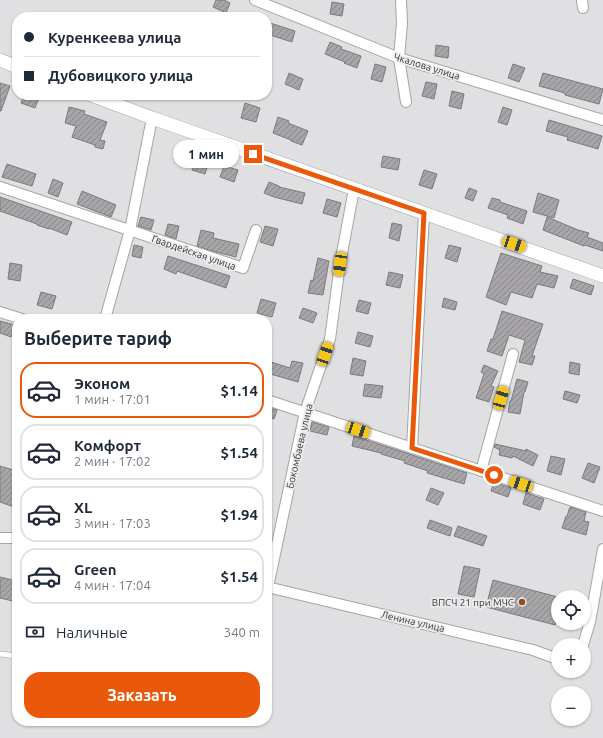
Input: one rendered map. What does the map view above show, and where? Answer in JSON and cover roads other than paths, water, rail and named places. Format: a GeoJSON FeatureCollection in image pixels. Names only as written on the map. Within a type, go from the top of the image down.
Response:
{"type":"FeatureCollection","features":[{"type":"Feature","properties":{"kind":"street","name":"Чкалова улица"},"geometry":{"type":"LineString","coordinates":[[255,0],[399,58],[603,120]]}},
{"type":"Feature","properties":{"kind":"street"},"geometry":{"type":"LineString","coordinates":[[400,0],[402,23],[399,58],[406,102]]}},
{"type":"Feature","properties":{"kind":"street"},"geometry":{"type":"LineString","coordinates":[[0,60],[12,65]]}},
{"type":"Feature","properties":{"kind":"street"},"geometry":{"type":"LineString","coordinates":[[104,100],[603,276]]}},
{"type":"Feature","properties":{"kind":"street"},"geometry":{"type":"LineString","coordinates":[[106,314],[130,230],[152,118]]}},
{"type":"Feature","properties":{"kind":"street","name":"Гвардейская улица"},"geometry":{"type":"LineString","coordinates":[[0,187],[243,268],[256,230]]}},
{"type":"Feature","properties":{"kind":"street","name":"Бокомбаева улица"},"geometry":{"type":"LineString","coordinates":[[272,565],[305,412],[330,339],[340,264],[354,189]]}},
{"type":"Feature","properties":{"kind":"street"},"geometry":{"type":"LineString","coordinates":[[412,448],[424,213]]}},
{"type":"Feature","properties":{"kind":"street"},"geometry":{"type":"LineString","coordinates":[[0,312],[12,316]]}},
{"type":"Feature","properties":{"kind":"street"},"geometry":{"type":"LineString","coordinates":[[481,471],[513,354]]}},
{"type":"Feature","properties":{"kind":"street"},"geometry":{"type":"LineString","coordinates":[[272,402],[603,511]]}},
{"type":"Feature","properties":{"kind":"street"},"geometry":{"type":"LineString","coordinates":[[0,538],[12,538]]}},
{"type":"Feature","properties":{"kind":"street"},"geometry":{"type":"LineString","coordinates":[[585,638],[590,622],[603,549]]}},
{"type":"Feature","properties":{"kind":"street","name":"Ленина улица"},"geometry":{"type":"LineString","coordinates":[[272,589],[533,650],[551,657]]}},
{"type":"Feature","properties":{"kind":"lane"},"geometry":{"type":"LineString","coordinates":[[0,654],[12,655]]}},
{"type":"Feature","properties":{"kind":"place","name":"ВПСЧ 21 при МЧС"},"geometry":{"type":"Point","coordinates":[522,602]}}]}
